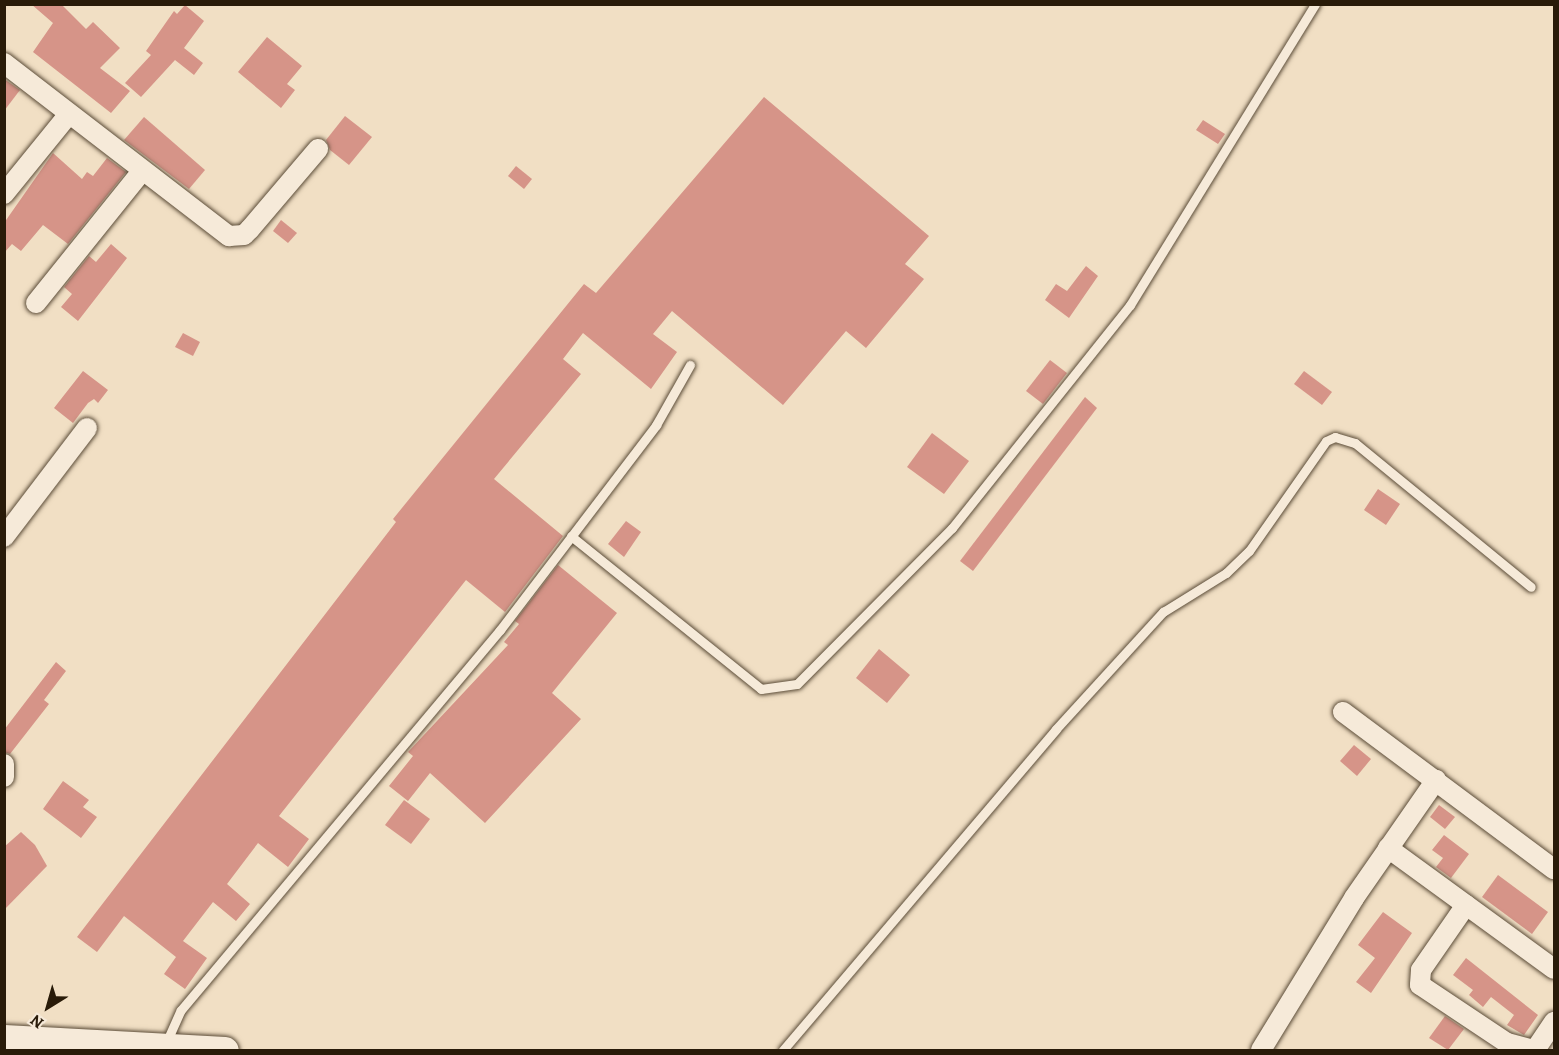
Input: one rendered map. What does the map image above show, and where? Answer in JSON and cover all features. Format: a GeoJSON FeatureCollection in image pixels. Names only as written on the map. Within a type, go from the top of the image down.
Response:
{"type":"FeatureCollection","features":[{"type":"Feature","properties":{"kind":"main road"},"geometry":{"type":"LineString","coordinates":[[4,1038],[225,1050]]}},
{"type":"Feature","properties":{"kind":"street"},"geometry":{"type":"LineString","coordinates":[[4,63],[221,232],[237,237],[250,230],[318,149]]}},
{"type":"Feature","properties":{"kind":"street"},"geometry":{"type":"LineString","coordinates":[[4,194],[69,114]]}},
{"type":"Feature","properties":{"kind":"street"},"geometry":{"type":"LineString","coordinates":[[36,303],[142,171]]}},
{"type":"Feature","properties":{"kind":"street"},"geometry":{"type":"LineString","coordinates":[[4,537],[87,428]]}},
{"type":"Feature","properties":{"kind":"street"},"geometry":{"type":"LineString","coordinates":[[1343,712],[1554,869]]}},
{"type":"Feature","properties":{"kind":"street"},"geometry":{"type":"LineString","coordinates":[[4,764],[4,777]]}},
{"type":"Feature","properties":{"kind":"street"},"geometry":{"type":"LineString","coordinates":[[1261,1050],[1388,848],[1436,780]]}},
{"type":"Feature","properties":{"kind":"street"},"geometry":{"type":"LineString","coordinates":[[1388,848],[1554,969]]}},
{"type":"Feature","properties":{"kind":"street"},"geometry":{"type":"LineString","coordinates":[[1466,905],[1421,970],[1420,985],[1507,1043],[1534,1050],[1554,1022]]}},
{"type":"Feature","properties":{"kind":"lane"},"geometry":{"type":"LineString","coordinates":[[571,536],[761,689],[797,684],[952,528],[1130,305],[1315,4]]}},
{"type":"Feature","properties":{"kind":"lane"},"geometry":{"type":"LineString","coordinates":[[164,1048],[181,1010],[500,630],[656,425],[690,365]]}},
{"type":"Feature","properties":{"kind":"lane"},"geometry":{"type":"LineString","coordinates":[[783,1050],[1056,729],[1162,612],[1226,573],[1249,551],[1326,441],[1335,437],[1355,443],[1531,587]]}},
{"type":"Feature","properties":{"kind":"building"},"geometry":{"type":"Polygon","coordinates":[[[31,4],[61,4],[86,29],[93,22],[120,48],[100,68],[130,91],[111,113],[33,52],[53,23],[31,4]]]}},
{"type":"Feature","properties":{"kind":"building"},"geometry":{"type":"Polygon","coordinates":[[[185,5],[204,21],[184,48],[203,63],[194,75],[175,60],[141,97],[125,83],[151,55],[146,51],[174,11],[177,14],[185,5]]]}},
{"type":"Feature","properties":{"kind":"building"},"geometry":{"type":"Polygon","coordinates":[[[267,37],[302,66],[287,84],[295,90],[281,108],[238,72],[267,37]]]}},
{"type":"Feature","properties":{"kind":"building"},"geometry":{"type":"Polygon","coordinates":[[[4,79],[20,90],[4,111],[4,79]]]}},
{"type":"Feature","properties":{"kind":"building"},"geometry":{"type":"Polygon","coordinates":[[[764,97],[929,236],[905,264],[924,279],[866,348],[846,331],[783,405],[672,311],[653,334],[677,352],[651,389],[583,333],[563,359],[581,374],[494,479],[563,536],[505,612],[466,580],[279,816],[309,839],[288,867],[258,843],[227,884],[250,904],[236,921],[213,902],[183,941],[207,958],[185,989],[164,974],[176,957],[124,916],[97,952],[77,937],[396,522],[393,519],[584,284],[596,293],[764,97]]]}},
{"type":"Feature","properties":{"kind":"building"},"geometry":{"type":"Polygon","coordinates":[[[345,116],[372,137],[349,165],[330,150],[326,140],[345,116]]]}},
{"type":"Feature","properties":{"kind":"building"},"geometry":{"type":"Polygon","coordinates":[[[144,117],[205,170],[189,189],[124,140],[144,117]]]}},
{"type":"Feature","properties":{"kind":"building"},"geometry":{"type":"Polygon","coordinates":[[[1203,120],[1225,134],[1218,144],[1196,130],[1203,120]]]}},
{"type":"Feature","properties":{"kind":"building"},"geometry":{"type":"Polygon","coordinates":[[[53,153],[82,179],[87,172],[93,176],[107,158],[126,172],[68,244],[43,225],[21,251],[12,244],[4,253],[4,223],[53,153]]]}},
{"type":"Feature","properties":{"kind":"building"},"geometry":{"type":"Polygon","coordinates":[[[516,166],[532,179],[524,189],[508,176],[516,166]]]}},
{"type":"Feature","properties":{"kind":"building"},"geometry":{"type":"Polygon","coordinates":[[[281,220],[297,233],[288,243],[273,231],[281,220]]]}},
{"type":"Feature","properties":{"kind":"building"},"geometry":{"type":"Polygon","coordinates":[[[111,244],[127,258],[78,321],[61,307],[72,294],[64,287],[89,256],[96,262],[111,244]]]}},
{"type":"Feature","properties":{"kind":"building"},"geometry":{"type":"Polygon","coordinates":[[[1086,266],[1098,276],[1069,318],[1045,300],[1056,284],[1067,291],[1086,266]]]}},
{"type":"Feature","properties":{"kind":"building"},"geometry":{"type":"Polygon","coordinates":[[[183,333],[200,342],[193,356],[175,347],[183,333]]]}},
{"type":"Feature","properties":{"kind":"building"},"geometry":{"type":"Polygon","coordinates":[[[1050,360],[1067,373],[1043,404],[1026,391],[1050,360]]]}},
{"type":"Feature","properties":{"kind":"building"},"geometry":{"type":"Polygon","coordinates":[[[83,371],[108,390],[98,403],[94,399],[88,403],[73,423],[54,408],[83,371]]]}},
{"type":"Feature","properties":{"kind":"building"},"geometry":{"type":"Polygon","coordinates":[[[1304,371],[1332,392],[1322,405],[1294,384],[1304,371]]]}},
{"type":"Feature","properties":{"kind":"building"},"geometry":{"type":"Polygon","coordinates":[[[1085,397],[1097,408],[973,571],[960,561],[1085,397]]]}},
{"type":"Feature","properties":{"kind":"building"},"geometry":{"type":"Polygon","coordinates":[[[932,433],[969,461],[944,494],[907,467],[932,433]]]}},
{"type":"Feature","properties":{"kind":"building"},"geometry":{"type":"Polygon","coordinates":[[[1378,489],[1400,504],[1386,525],[1364,510],[1378,489]]]}},
{"type":"Feature","properties":{"kind":"building"},"geometry":{"type":"Polygon","coordinates":[[[626,521],[641,532],[624,557],[608,544],[626,521]]]}},
{"type":"Feature","properties":{"kind":"building"},"geometry":{"type":"Polygon","coordinates":[[[558,565],[617,613],[552,693],[581,719],[485,823],[430,773],[408,801],[389,786],[413,756],[408,752],[508,645],[504,642],[519,624],[515,621],[558,565]]]}},
{"type":"Feature","properties":{"kind":"building"},"geometry":{"type":"Polygon","coordinates":[[[879,649],[910,675],[887,703],[856,678],[879,649]]]}},
{"type":"Feature","properties":{"kind":"building"},"geometry":{"type":"Polygon","coordinates":[[[56,662],[66,671],[44,700],[49,704],[10,754],[4,752],[4,730],[56,662]]]}},
{"type":"Feature","properties":{"kind":"building"},"geometry":{"type":"Polygon","coordinates":[[[1354,745],[1371,759],[1357,776],[1340,761],[1354,745]]]}},
{"type":"Feature","properties":{"kind":"building"},"geometry":{"type":"Polygon","coordinates":[[[63,781],[89,800],[83,807],[97,817],[81,838],[43,809],[63,781]]]}},
{"type":"Feature","properties":{"kind":"building"},"geometry":{"type":"Polygon","coordinates":[[[404,800],[430,819],[411,844],[385,825],[404,800]]]}},
{"type":"Feature","properties":{"kind":"building"},"geometry":{"type":"Polygon","coordinates":[[[1439,805],[1455,817],[1445,829],[1430,817],[1439,805]]]}},
{"type":"Feature","properties":{"kind":"building"},"geometry":{"type":"Polygon","coordinates":[[[21,832],[35,845],[47,866],[4,910],[4,847],[21,832]]]}},
{"type":"Feature","properties":{"kind":"building"},"geometry":{"type":"Polygon","coordinates":[[[1444,835],[1469,854],[1451,878],[1436,867],[1443,858],[1432,850],[1444,835]]]}},
{"type":"Feature","properties":{"kind":"building"},"geometry":{"type":"Polygon","coordinates":[[[1498,875],[1548,912],[1532,934],[1482,897],[1498,875]]]}},
{"type":"Feature","properties":{"kind":"building"},"geometry":{"type":"Polygon","coordinates":[[[1383,912],[1412,933],[1371,993],[1356,982],[1375,958],[1358,945],[1383,912]]]}},
{"type":"Feature","properties":{"kind":"building"},"geometry":{"type":"Polygon","coordinates":[[[1466,958],[1538,1015],[1524,1035],[1507,1025],[1514,1015],[1491,997],[1483,1007],[1469,995],[1473,990],[1453,975],[1466,958]]]}},
{"type":"Feature","properties":{"kind":"building"},"geometry":{"type":"Polygon","coordinates":[[[1445,1016],[1464,1029],[1448,1050],[1429,1038],[1445,1016]]]}}]}
